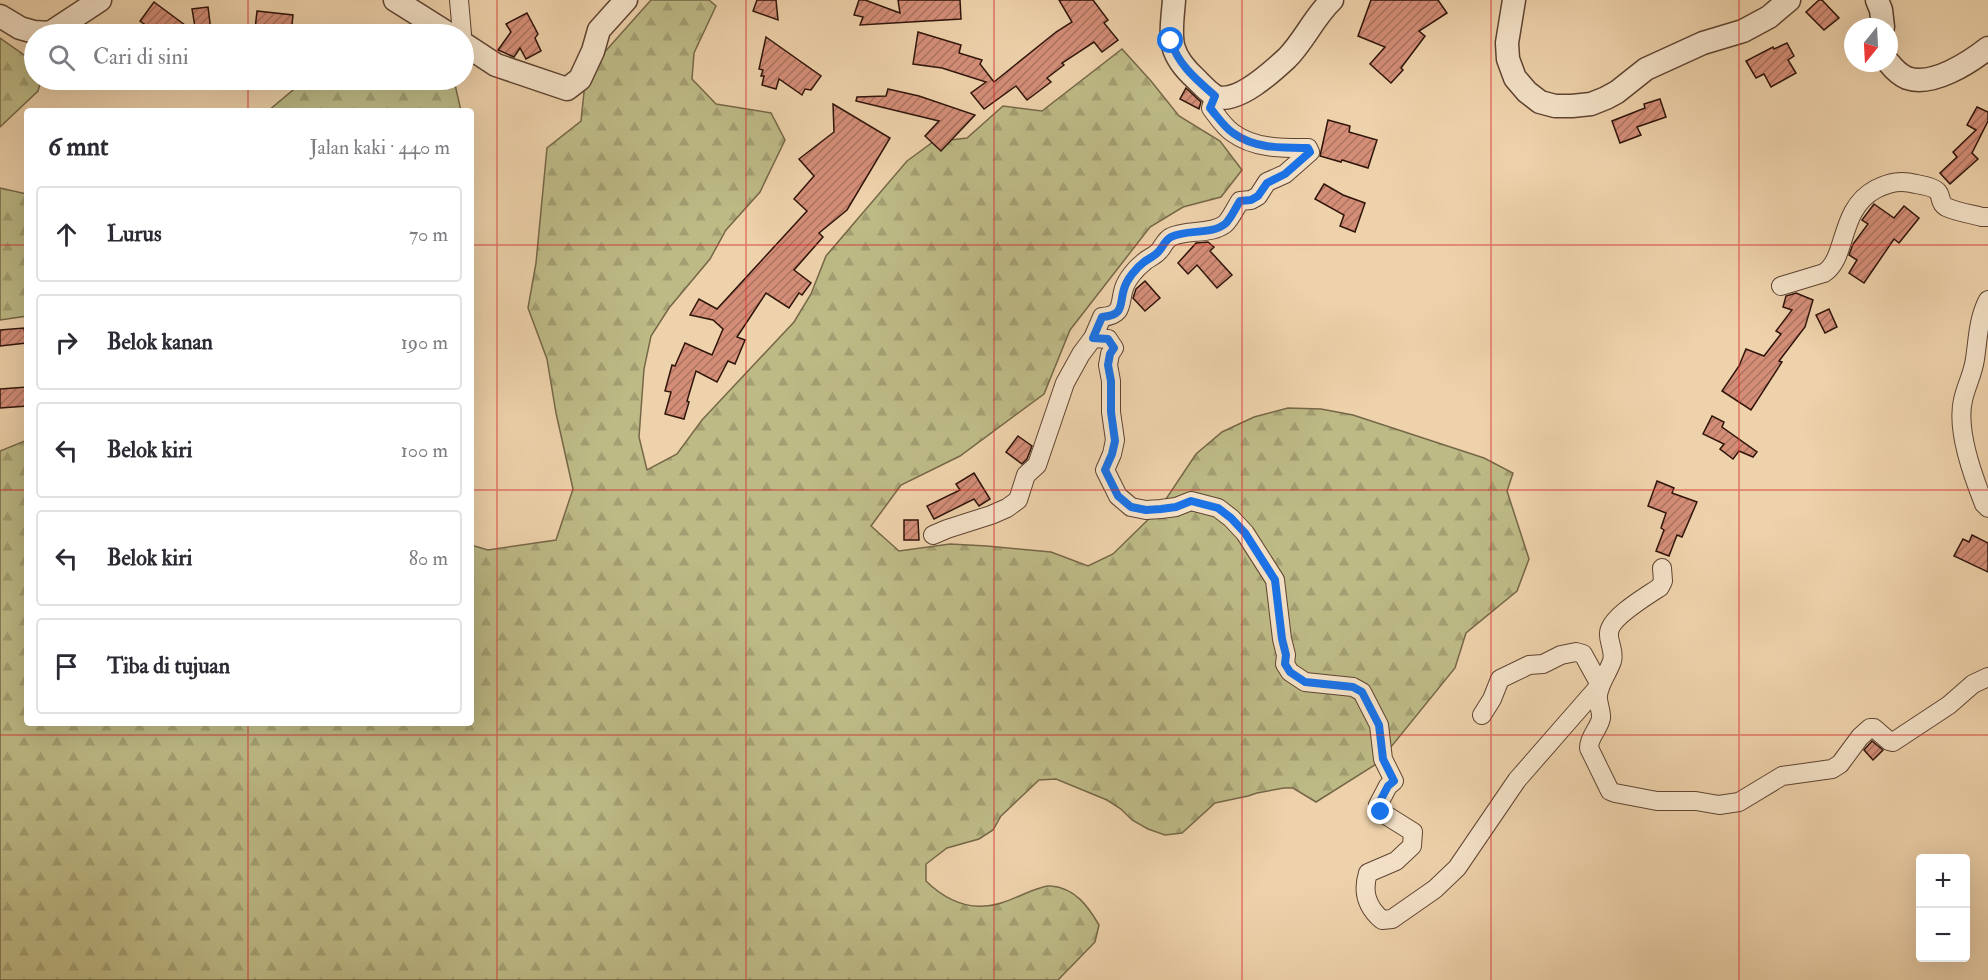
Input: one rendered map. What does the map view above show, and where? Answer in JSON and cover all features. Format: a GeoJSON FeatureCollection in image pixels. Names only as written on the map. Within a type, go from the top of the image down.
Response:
{"type":"FeatureCollection","features":[{"type":"Feature","properties":{"kind":"street"},"geometry":{"type":"LineString","coordinates":[[64,24],[100,0]]}},
{"type":"Feature","properties":{"kind":"street"},"geometry":{"type":"LineString","coordinates":[[394,0],[433,24]]}},
{"type":"Feature","properties":{"kind":"street"},"geometry":{"type":"LineString","coordinates":[[459,0],[461,24]]}},
{"type":"Feature","properties":{"kind":"street"},"geometry":{"type":"LineString","coordinates":[[474,51],[496,65],[567,89],[580,79],[593,51],[599,30],[626,0]]}},
{"type":"Feature","properties":{"kind":"street"},"geometry":{"type":"LineString","coordinates":[[1174,0],[1171,41],[1175,54],[1193,77],[1215,96],[1226,97],[1241,93],[1258,82],[1287,57],[1321,11],[1332,0]]}},
{"type":"Feature","properties":{"kind":"street"},"geometry":{"type":"LineString","coordinates":[[1514,0],[1507,43],[1508,59],[1515,78],[1540,102],[1556,106],[1572,106],[1591,104],[1606,98],[1646,69],[1703,43],[1743,31],[1769,17],[1790,0]]}},
{"type":"Feature","properties":{"kind":"street"},"geometry":{"type":"LineString","coordinates":[[1877,0],[1882,18]]}},
{"type":"Feature","properties":{"kind":"street"},"geometry":{"type":"LineString","coordinates":[[0,4],[5,20],[24,28]]}},
{"type":"Feature","properties":{"kind":"street"},"geometry":{"type":"LineString","coordinates":[[1898,71],[1906,77],[1920,80],[1959,69],[1988,48]]}},
{"type":"Feature","properties":{"kind":"street"},"geometry":{"type":"LineString","coordinates":[[933,535],[992,515],[1017,500],[1026,475],[1036,465],[1065,382],[1093,338],[1102,317],[1117,313],[1122,305],[1126,283],[1140,265],[1160,250],[1171,237],[1218,228],[1227,223],[1240,201],[1251,200],[1258,196],[1267,183],[1285,174],[1310,152],[1308,148],[1280,148],[1256,144],[1233,133],[1210,108],[1215,96]]}},
{"type":"Feature","properties":{"kind":"street"},"geometry":{"type":"LineString","coordinates":[[1781,286],[1824,273],[1830,269],[1849,219],[1856,207],[1866,194],[1886,184],[1901,181],[1935,189],[1940,194],[1940,201],[1946,207],[1982,218],[1988,217]]}},
{"type":"Feature","properties":{"kind":"street"},"geometry":{"type":"LineString","coordinates":[[1988,300],[1981,318],[1975,361],[1962,401],[1968,462],[1984,504],[1988,508]]}},
{"type":"Feature","properties":{"kind":"street"},"geometry":{"type":"LineString","coordinates":[[1093,338],[1108,339],[1114,348],[1108,365],[1115,441],[1105,470],[1118,496],[1131,507],[1146,510],[1176,507],[1191,501],[1218,508],[1231,518],[1245,533],[1275,580],[1286,655],[1285,664],[1290,672],[1305,682],[1353,687],[1362,692],[1375,714],[1379,725],[1383,759],[1394,781],[1388,786],[1378,805],[1381,812],[1413,832],[1412,846],[1396,861],[1368,873],[1364,887],[1372,912],[1382,920],[1392,919],[1435,889],[1457,868],[1517,780],[1600,686]]}},
{"type":"Feature","properties":{"kind":"street"},"geometry":{"type":"LineString","coordinates":[[1662,567],[1663,581],[1660,588],[1630,608],[1608,631],[1612,646],[1612,660],[1600,686],[1597,699],[1601,717],[1589,742],[1589,748],[1610,791],[1657,801],[1696,801],[1719,805],[1739,802],[1782,776],[1832,770],[1840,764],[1860,737],[1870,728],[1874,728],[1893,742],[1949,705],[1973,684],[1988,677]]}},
{"type":"Feature","properties":{"kind":"street"},"geometry":{"type":"LineString","coordinates":[[1482,715],[1500,679],[1529,665],[1543,664],[1561,655],[1576,652],[1583,654],[1600,686]]}},
{"type":"Feature","properties":{"kind":"green space"},"geometry":{"type":"Polygon","coordinates":[[[651,0],[709,0],[716,6],[694,53],[692,79],[716,104],[771,113],[785,140],[760,192],[726,230],[710,259],[669,308],[651,336],[644,369],[639,437],[647,470],[677,454],[702,420],[794,322],[811,294],[826,256],[907,161],[933,142],[967,138],[1003,106],[1042,111],[1122,49],[1179,116],[1220,141],[1242,170],[1221,197],[1183,207],[1150,227],[1070,330],[1044,394],[960,456],[901,485],[871,526],[899,551],[950,544],[987,546],[1051,552],[1088,566],[1113,554],[1160,508],[1196,454],[1222,432],[1254,417],[1288,408],[1321,409],[1353,415],[1484,458],[1513,473],[1507,491],[1529,559],[1517,591],[1466,633],[1455,668],[1378,763],[1316,802],[1293,788],[1257,793],[1215,803],[1182,833],[1165,835],[1132,820],[1107,800],[1056,779],[1039,780],[1001,816],[993,830],[979,839],[947,848],[926,864],[926,881],[945,896],[968,905],[994,905],[1048,886],[1060,887],[1080,899],[1099,925],[1095,942],[1058,980],[0,980],[0,451],[24,441],[24,726],[474,726],[474,546],[488,550],[556,540],[573,489],[547,359],[528,308],[536,263],[547,148],[581,121],[586,73],[651,0]]]}},
{"type":"Feature","properties":{"kind":"green space"},"geometry":{"type":"Polygon","coordinates":[[[0,38],[24,55],[24,90],[38,90],[0,127],[0,38]]]}},
{"type":"Feature","properties":{"kind":"green space"},"geometry":{"type":"Polygon","coordinates":[[[293,90],[456,90],[460,108],[272,108],[293,90]]]}},
{"type":"Feature","properties":{"kind":"green space"},"geometry":{"type":"Polygon","coordinates":[[[0,188],[24,193],[24,316],[0,320],[0,188]]]}},
{"type":"Feature","properties":{"kind":"building"},"geometry":{"type":"Polygon","coordinates":[[[757,0],[776,0],[778,20],[753,11],[757,0]]]}},
{"type":"Feature","properties":{"kind":"building"},"geometry":{"type":"Polygon","coordinates":[[[859,0],[865,0],[900,13],[898,0],[960,0],[961,19],[860,25],[863,17],[854,15],[859,0]]]}},
{"type":"Feature","properties":{"kind":"building"},"geometry":{"type":"Polygon","coordinates":[[[1059,0],[1093,0],[1108,20],[1104,23],[1118,40],[1102,52],[1094,42],[1062,63],[1064,65],[1047,78],[1051,82],[1027,100],[1016,86],[984,109],[971,93],[986,82],[942,68],[913,64],[918,32],[961,45],[959,53],[982,60],[980,64],[994,82],[1056,32],[1072,22],[1059,0]]]}},
{"type":"Feature","properties":{"kind":"building"},"geometry":{"type":"Polygon","coordinates":[[[1371,0],[1438,0],[1447,13],[1419,31],[1425,36],[1401,68],[1403,70],[1391,83],[1370,64],[1385,47],[1358,36],[1371,0]]]}},
{"type":"Feature","properties":{"kind":"building"},"geometry":{"type":"Polygon","coordinates":[[[1822,0],[1839,18],[1824,30],[1806,12],[1822,0]]]}},
{"type":"Feature","properties":{"kind":"building"},"geometry":{"type":"Polygon","coordinates":[[[154,2],[184,24],[144,24],[140,21],[154,2]]]}},
{"type":"Feature","properties":{"kind":"building"},"geometry":{"type":"Polygon","coordinates":[[[208,7],[210,24],[194,24],[192,9],[208,7]]]}},
{"type":"Feature","properties":{"kind":"building"},"geometry":{"type":"Polygon","coordinates":[[[257,11],[293,15],[292,24],[256,24],[257,11]]]}},
{"type":"Feature","properties":{"kind":"building"},"geometry":{"type":"Polygon","coordinates":[[[527,13],[538,34],[535,38],[541,51],[526,59],[520,48],[514,57],[498,50],[511,32],[506,24],[527,13]]]}},
{"type":"Feature","properties":{"kind":"building"},"geometry":{"type":"Polygon","coordinates":[[[766,37],[821,76],[811,90],[805,89],[802,95],[779,79],[776,89],[762,85],[763,70],[759,69],[766,37]]]}},
{"type":"Feature","properties":{"kind":"building"},"geometry":{"type":"Polygon","coordinates":[[[1787,43],[1794,56],[1788,60],[1796,73],[1771,87],[1764,74],[1756,78],[1746,61],[1773,47],[1774,49],[1787,43]]]}},
{"type":"Feature","properties":{"kind":"building"},"geometry":{"type":"Polygon","coordinates":[[[1186,88],[1201,102],[1199,109],[1180,99],[1186,88]]]}},
{"type":"Feature","properties":{"kind":"building"},"geometry":{"type":"Polygon","coordinates":[[[888,89],[919,96],[975,115],[941,151],[925,136],[939,121],[856,101],[857,97],[886,96],[888,89]]]}},
{"type":"Feature","properties":{"kind":"building"},"geometry":{"type":"Polygon","coordinates":[[[1660,99],[1666,117],[1637,127],[1641,135],[1620,143],[1612,121],[1645,108],[1644,104],[1660,99]]]}},
{"type":"Feature","properties":{"kind":"building"},"geometry":{"type":"Polygon","coordinates":[[[833,104],[890,138],[847,210],[819,233],[823,237],[794,270],[811,283],[802,295],[799,293],[789,308],[766,293],[737,337],[745,340],[735,364],[728,361],[717,382],[696,371],[684,419],[665,414],[671,392],[665,391],[672,365],[675,366],[685,343],[712,355],[723,329],[713,320],[690,315],[699,299],[717,309],[807,211],[794,199],[814,176],[799,159],[834,132],[833,104]]]}},
{"type":"Feature","properties":{"kind":"building"},"geometry":{"type":"Polygon","coordinates":[[[1977,107],[1988,112],[1988,121],[1972,153],[1978,159],[1950,184],[1940,173],[1957,157],[1953,152],[1976,130],[1967,125],[1977,107]]]}},
{"type":"Feature","properties":{"kind":"building"},"geometry":{"type":"Polygon","coordinates":[[[1328,120],[1350,126],[1349,132],[1377,140],[1368,168],[1320,156],[1328,120]]]}},
{"type":"Feature","properties":{"kind":"building"},"geometry":{"type":"Polygon","coordinates":[[[1324,184],[1343,195],[1365,203],[1355,232],[1340,226],[1344,215],[1315,199],[1324,184]]]}},
{"type":"Feature","properties":{"kind":"building"},"geometry":{"type":"Polygon","coordinates":[[[1874,204],[1894,218],[1904,206],[1919,218],[1899,243],[1894,239],[1864,283],[1849,273],[1857,260],[1849,255],[1853,244],[1868,224],[1862,220],[1874,204]]]}},
{"type":"Feature","properties":{"kind":"building"},"geometry":{"type":"Polygon","coordinates":[[[1208,242],[1214,247],[1210,251],[1232,275],[1217,288],[1197,265],[1188,274],[1178,263],[1196,243],[1208,242]]]}},
{"type":"Feature","properties":{"kind":"building"},"geometry":{"type":"Polygon","coordinates":[[[1145,281],[1160,298],[1145,311],[1133,298],[1136,289],[1145,281]]]}},
{"type":"Feature","properties":{"kind":"building"},"geometry":{"type":"Polygon","coordinates":[[[1796,293],[1813,300],[1805,327],[1779,361],[1782,362],[1751,410],[1722,391],[1739,366],[1746,349],[1764,356],[1781,334],[1776,331],[1792,310],[1783,307],[1786,296],[1796,293]]]}},
{"type":"Feature","properties":{"kind":"building"},"geometry":{"type":"Polygon","coordinates":[[[1829,309],[1837,327],[1825,333],[1816,315],[1829,309]]]}},
{"type":"Feature","properties":{"kind":"building"},"geometry":{"type":"Polygon","coordinates":[[[24,328],[24,343],[0,346],[0,330],[24,328]]]}},
{"type":"Feature","properties":{"kind":"building"},"geometry":{"type":"Polygon","coordinates":[[[24,387],[24,406],[0,408],[0,389],[24,387]]]}},
{"type":"Feature","properties":{"kind":"building"},"geometry":{"type":"Polygon","coordinates":[[[1712,416],[1724,422],[1722,427],[1757,452],[1753,457],[1739,451],[1733,459],[1720,449],[1724,444],[1703,434],[1712,416]]]}},
{"type":"Feature","properties":{"kind":"building"},"geometry":{"type":"Polygon","coordinates":[[[1018,436],[1032,446],[1027,459],[1022,464],[1006,452],[1018,436]]]}},
{"type":"Feature","properties":{"kind":"building"},"geometry":{"type":"Polygon","coordinates":[[[974,473],[990,499],[979,506],[974,499],[934,519],[927,506],[960,490],[956,484],[974,473]]]}},
{"type":"Feature","properties":{"kind":"building"},"geometry":{"type":"Polygon","coordinates":[[[1657,481],[1674,488],[1672,493],[1697,502],[1682,537],[1677,535],[1669,556],[1656,551],[1664,530],[1661,528],[1666,513],[1648,506],[1657,481]]]}},
{"type":"Feature","properties":{"kind":"building"},"geometry":{"type":"Polygon","coordinates":[[[904,520],[918,520],[919,540],[904,540],[904,520]]]}},
{"type":"Feature","properties":{"kind":"building"},"geometry":{"type":"Polygon","coordinates":[[[1972,535],[1988,543],[1988,572],[1954,556],[1963,539],[1969,542],[1972,535]]]}},
{"type":"Feature","properties":{"kind":"building"},"geometry":{"type":"Polygon","coordinates":[[[1872,741],[1883,750],[1873,760],[1864,750],[1872,741]]]}},
{"type":"Feature","properties":{"kind":"route"},"geometry":{"type":"LineString","coordinates":[[1171,41],[1175,54],[1193,77],[1215,96],[1210,108],[1233,133],[1256,144],[1280,148],[1308,148],[1310,152],[1285,174],[1267,183],[1258,196],[1251,200],[1240,201],[1227,223],[1218,228],[1171,237],[1160,250],[1140,265],[1126,283],[1122,305],[1117,313],[1109,317],[1102,317],[1093,338],[1108,339],[1114,348],[1108,365],[1115,441],[1105,470],[1118,496],[1131,507],[1146,510],[1176,507],[1191,501],[1205,504],[1218,508],[1245,533],[1275,580],[1286,655],[1285,664],[1290,672],[1305,682],[1353,687],[1362,692],[1375,714],[1379,725],[1383,759],[1394,781],[1382,795],[1378,805],[1381,812]]}}]}
